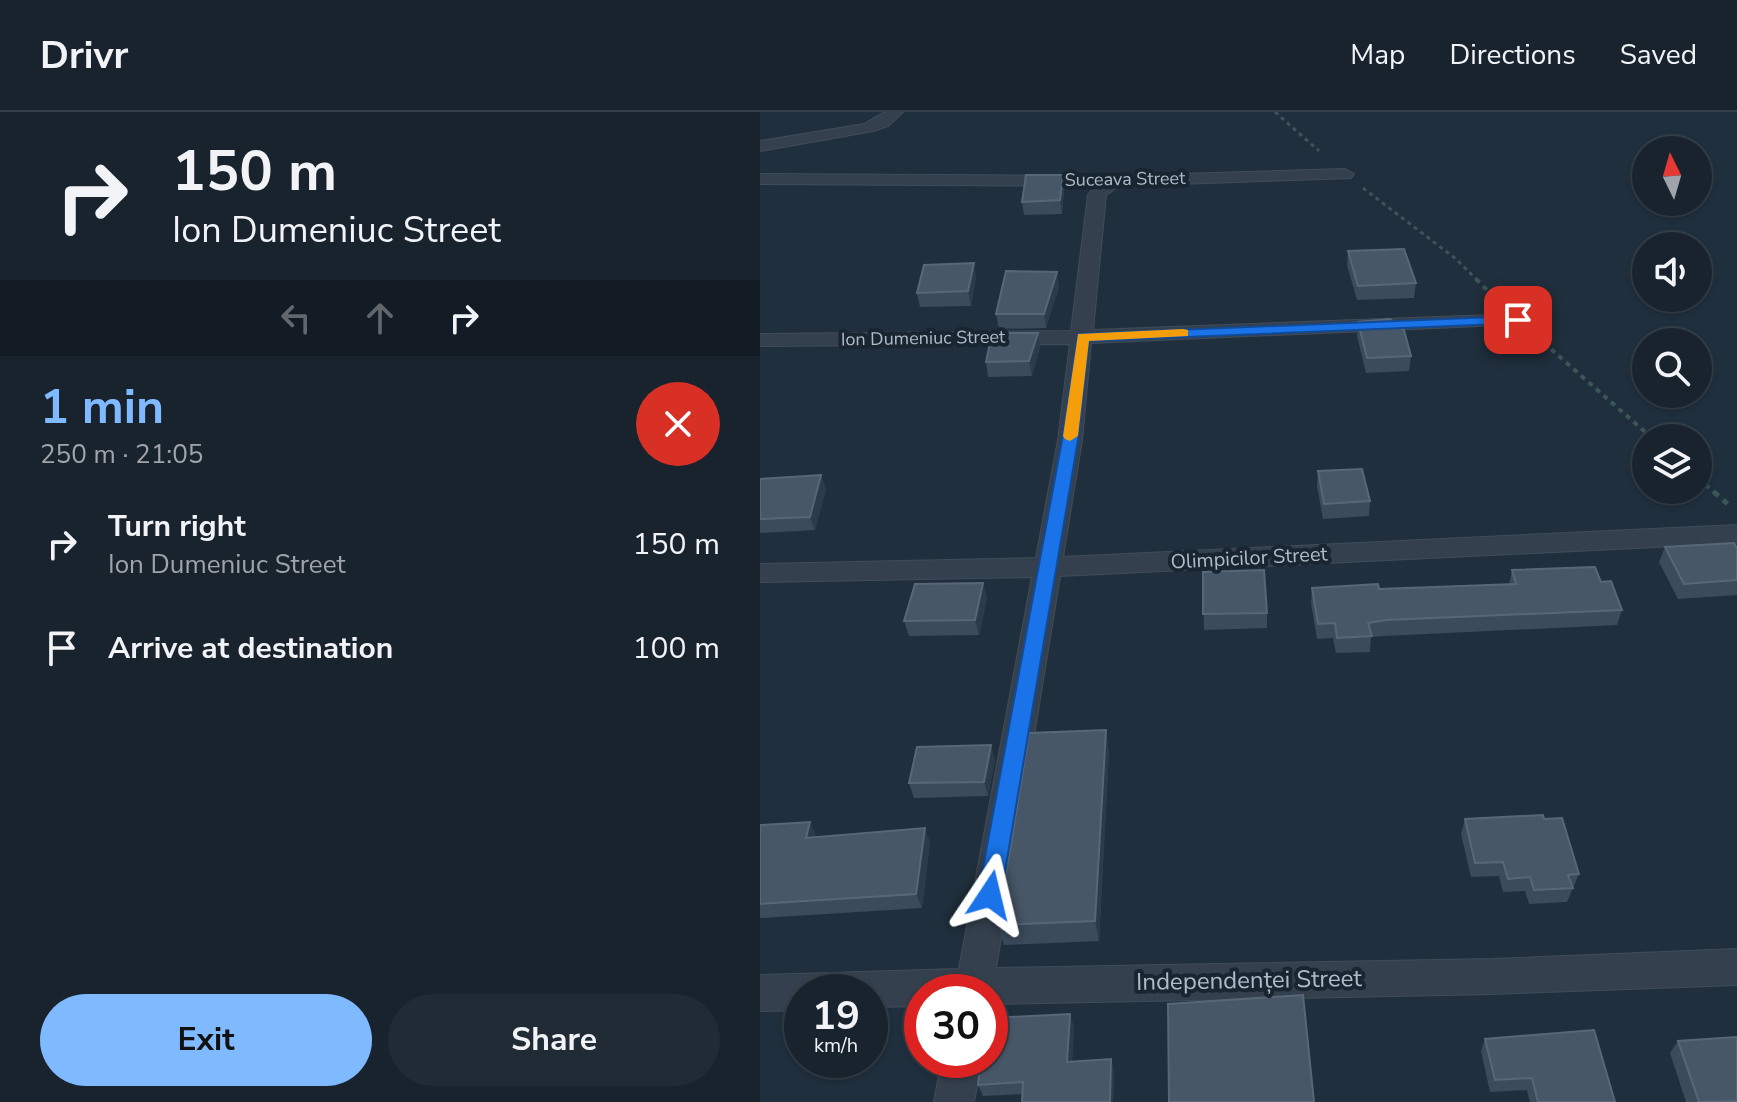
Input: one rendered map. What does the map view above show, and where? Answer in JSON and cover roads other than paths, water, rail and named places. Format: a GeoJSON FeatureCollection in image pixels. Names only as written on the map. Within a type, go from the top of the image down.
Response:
{"type":"FeatureCollection","features":[{"type":"Feature","properties":{"kind":"street"},"geometry":{"type":"LineString","coordinates":[[760,146],[867,128],[882,123],[895,112]]}},
{"type":"Feature","properties":{"kind":"street","name":"Suceava Street"},"geometry":{"type":"LineString","coordinates":[[760,179],[1116,181],[1345,174]]}},
{"type":"Feature","properties":{"kind":"street"},"geometry":{"type":"LineString","coordinates":[[976,974],[1070,440],[1097,195],[1104,186],[1116,181]]}},
{"type":"Feature","properties":{"kind":"street","name":"Ion Dumeniuc Street"},"geometry":{"type":"LineString","coordinates":[[760,340],[1083,337],[1518,320]]}},
{"type":"Feature","properties":{"kind":"street","name":"Olimpicilor Street"},"geometry":{"type":"LineString","coordinates":[[760,573],[1047,567],[1737,534]]}},
{"type":"Feature","properties":{"kind":"street","name":"Independenței Street"},"geometry":{"type":"LineString","coordinates":[[1008,987],[1617,973],[1737,967]]}},
{"type":"Feature","properties":{"kind":"street","name":"Independenței Street"},"geometry":{"type":"LineString","coordinates":[[760,993],[904,990]]}},
{"type":"Feature","properties":{"kind":"street"},"geometry":{"type":"LineString","coordinates":[[954,1102],[959,1078]]}}]}
